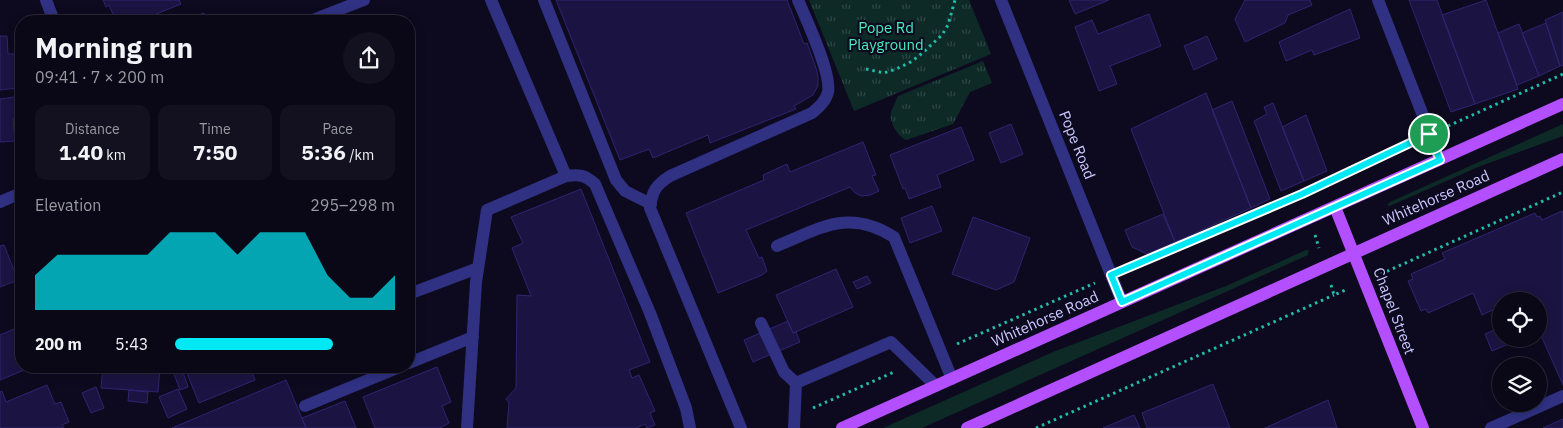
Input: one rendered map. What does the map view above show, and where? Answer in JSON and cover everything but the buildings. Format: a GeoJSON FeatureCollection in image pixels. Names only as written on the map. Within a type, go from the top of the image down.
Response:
{"type":"FeatureCollection","features":[{"type":"Feature","properties":{"kind":"main road","name":"Whitehorse Road"},"geometry":{"type":"LineString","coordinates":[[842,428],[1563,104]]}},
{"type":"Feature","properties":{"kind":"main road","name":"Whitehorse Road"},"geometry":{"type":"LineString","coordinates":[[967,428],[1563,159]]}},
{"type":"Feature","properties":{"kind":"main road","name":"Chapel Street"},"geometry":{"type":"LineString","coordinates":[[1335,206],[1423,428]]}},
{"type":"Feature","properties":{"kind":"street"},"geometry":{"type":"LineString","coordinates":[[46,0],[52,15]]}},
{"type":"Feature","properties":{"kind":"street"},"geometry":{"type":"LineString","coordinates":[[325,15],[364,0]]}},
{"type":"Feature","properties":{"kind":"street"},"geometry":{"type":"LineString","coordinates":[[491,0],[566,176]]}},
{"type":"Feature","properties":{"kind":"street"},"geometry":{"type":"LineString","coordinates":[[544,0],[616,180],[625,191],[650,204]]}},
{"type":"Feature","properties":{"kind":"street"},"geometry":{"type":"LineString","coordinates":[[741,428],[650,208],[650,204],[658,184],[670,176],[812,114],[822,105],[828,93],[829,81],[798,0]]}},
{"type":"Feature","properties":{"kind":"street","name":"Pope Road"},"geometry":{"type":"LineString","coordinates":[[1001,0],[1122,302]]}},
{"type":"Feature","properties":{"kind":"street"},"geometry":{"type":"LineString","coordinates":[[1378,0],[1440,160]]}},
{"type":"Feature","properties":{"kind":"street"},"geometry":{"type":"LineString","coordinates":[[467,428],[476,282],[487,210],[566,176],[576,174],[586,176],[595,184],[599,192],[686,408],[690,428]]}},
{"type":"Feature","properties":{"kind":"street"},"geometry":{"type":"LineString","coordinates":[[0,202],[15,196]]}},
{"type":"Feature","properties":{"kind":"street"},"geometry":{"type":"LineString","coordinates":[[777,246],[831,224],[854,221],[881,228],[894,237],[952,379]]}},
{"type":"Feature","properties":{"kind":"street"},"geometry":{"type":"LineString","coordinates":[[415,292],[478,268]]}},
{"type":"Feature","properties":{"kind":"street"},"geometry":{"type":"LineString","coordinates":[[761,323],[784,372],[796,383],[795,422]]}},
{"type":"Feature","properties":{"kind":"street"},"geometry":{"type":"LineString","coordinates":[[415,361],[473,337]]}},
{"type":"Feature","properties":{"kind":"street"},"geometry":{"type":"LineString","coordinates":[[796,383],[891,342],[936,386]]}},
{"type":"Feature","properties":{"kind":"street"},"geometry":{"type":"LineString","coordinates":[[305,406],[385,373]]}},
{"type":"Feature","properties":{"kind":"street"},"geometry":{"type":"LineString","coordinates":[[1491,428],[1563,396]]}},
{"type":"Feature","properties":{"kind":"path"},"geometry":{"type":"LineString","coordinates":[[866,68],[884,73],[909,63],[919,56],[942,35],[948,25],[955,0]]}},
{"type":"Feature","properties":{"kind":"path"},"geometry":{"type":"LineString","coordinates":[[941,351],[1111,275],[1302,194],[1563,74]]}},
{"type":"Feature","properties":{"kind":"path"},"geometry":{"type":"LineString","coordinates":[[1036,428],[1334,295]]}},
{"type":"Feature","properties":{"kind":"path"},"geometry":{"type":"LineString","coordinates":[[795,422],[913,364]]}},
{"type":"Feature","properties":{"kind":"green space","name":"Pope Rd Playground"},"geometry":{"type":"Polygon","coordinates":[[[809,0],[969,0],[991,54],[854,111],[809,0]]]}},
{"type":"Feature","properties":{"kind":"green space"},"geometry":{"type":"Polygon","coordinates":[[[983,61],[992,83],[970,92],[953,124],[906,140],[897,132],[892,124],[891,112],[898,96],[983,61]]]}},
{"type":"Feature","properties":{"kind":"green space"},"geometry":{"type":"Polygon","coordinates":[[[1563,124],[1563,136],[1478,167],[1390,206],[1387,205],[1390,202],[1563,124]]]}},
{"type":"Feature","properties":{"kind":"green space"},"geometry":{"type":"Polygon","coordinates":[[[1309,250],[1308,255],[922,428],[883,428],[1053,352],[1226,286],[1309,250]]]}},
{"type":"Feature","properties":{"kind":"route"},"geometry":{"type":"LineString","coordinates":[[1429,134],[1440,160],[1122,302],[1111,275],[1302,194],[1429,134]]}}]}
